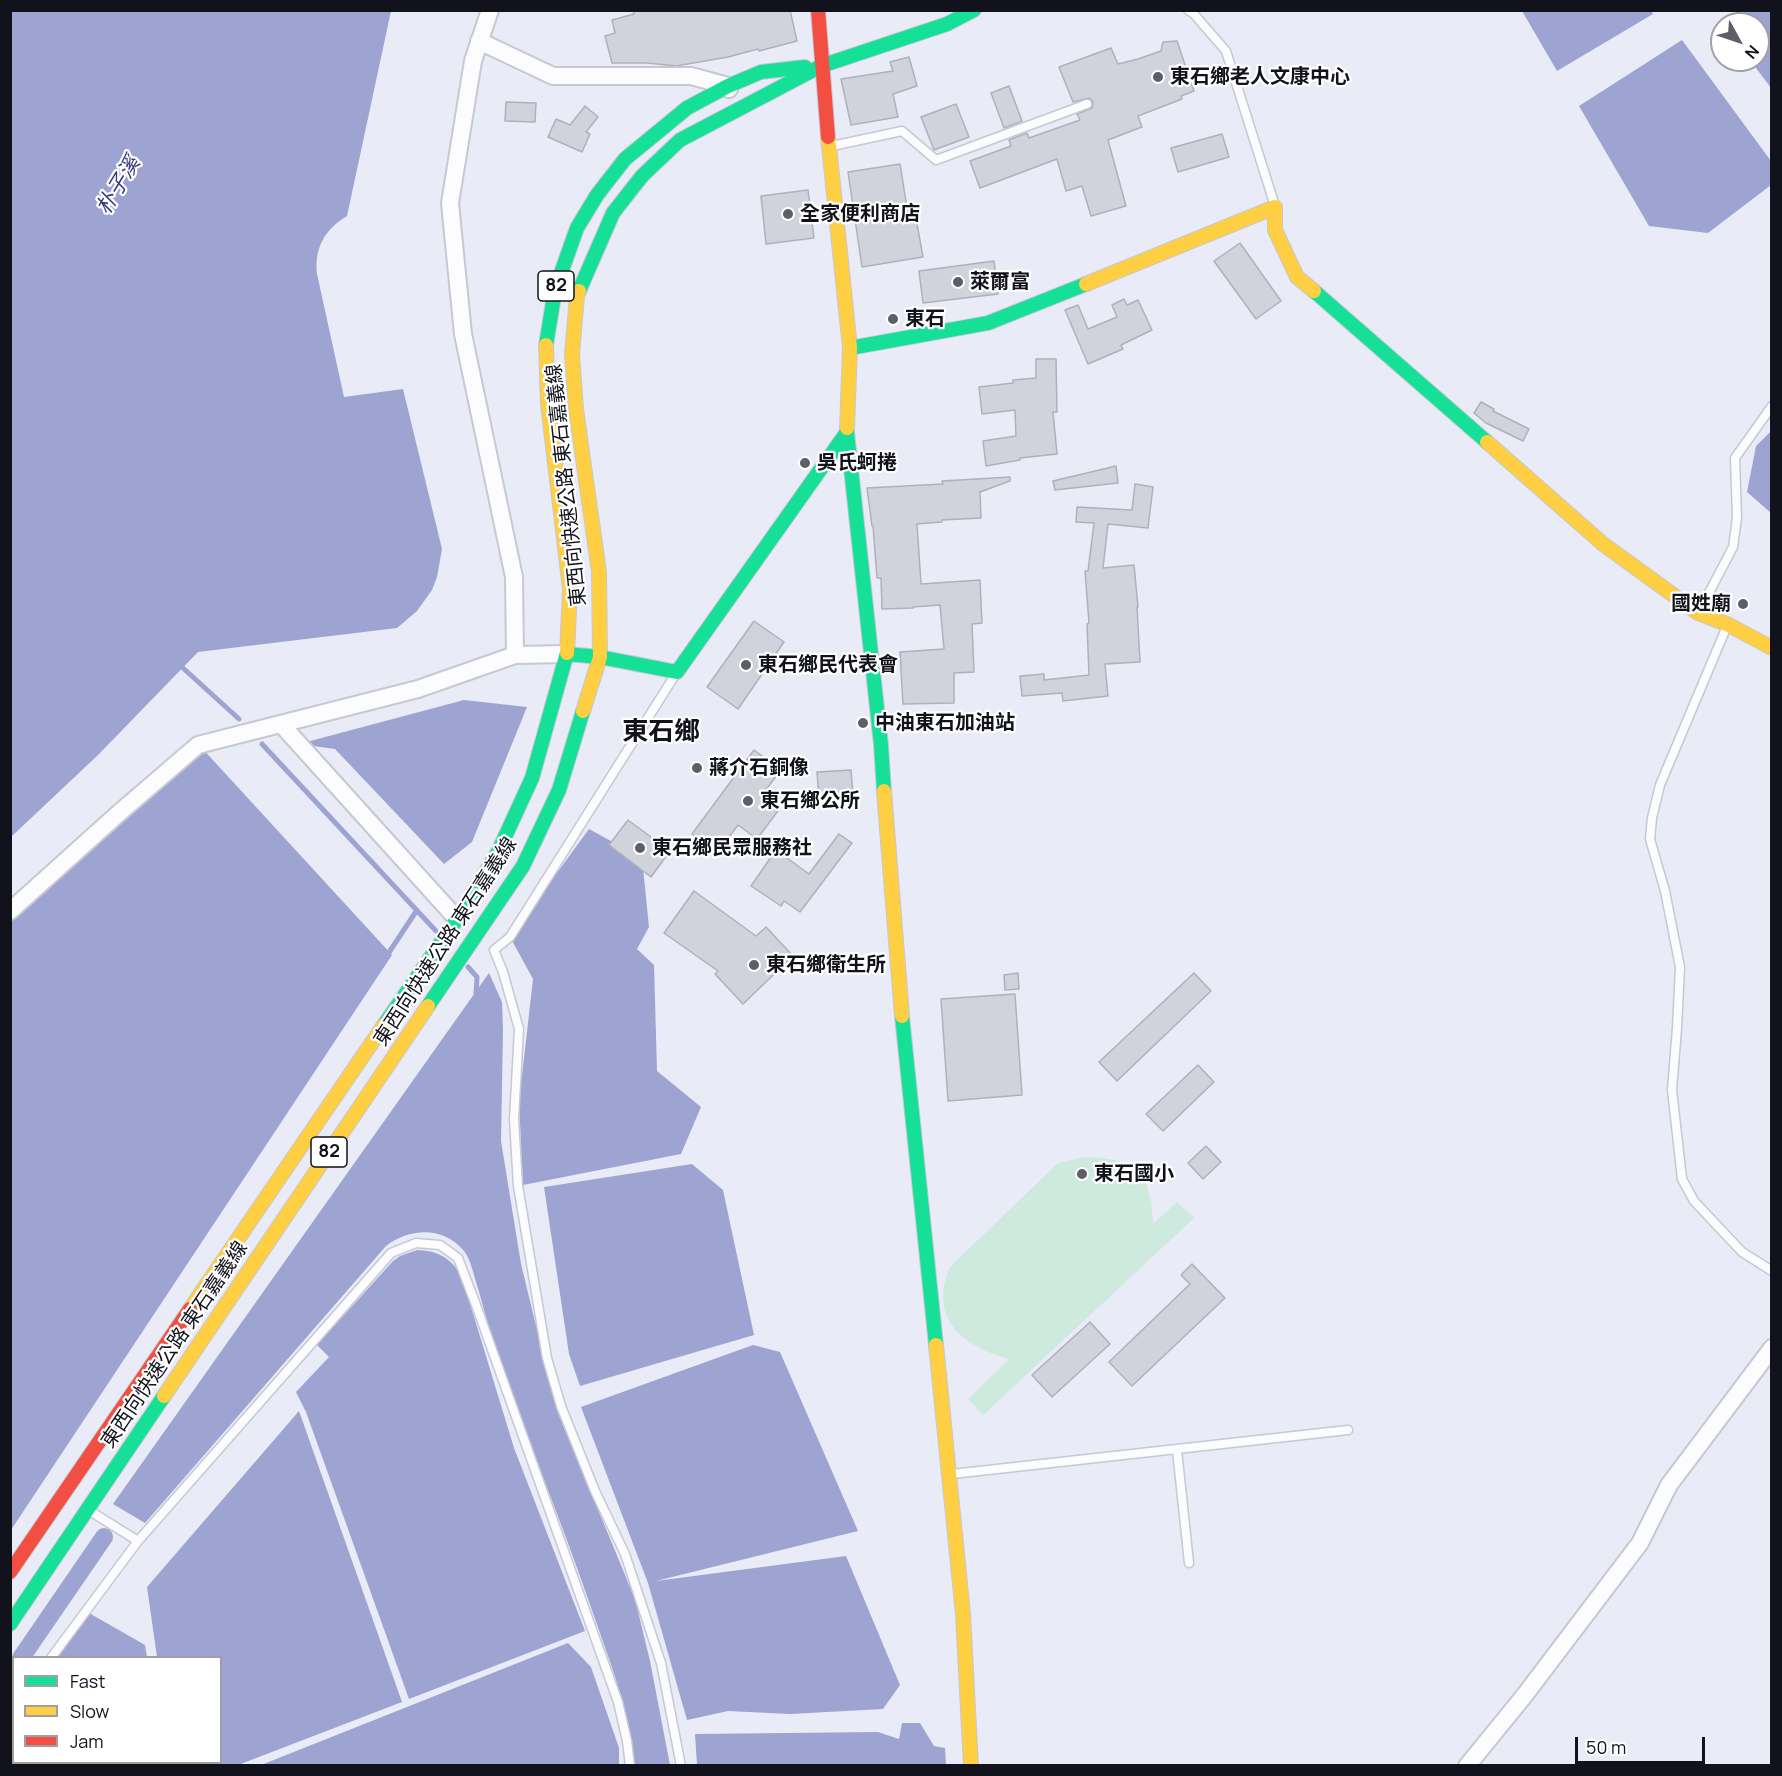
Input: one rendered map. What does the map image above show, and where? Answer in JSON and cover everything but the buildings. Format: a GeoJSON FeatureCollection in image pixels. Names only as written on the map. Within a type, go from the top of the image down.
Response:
{"type":"FeatureCollection","features":[{"type":"Feature","properties":{"kind":"main road"},"geometry":{"type":"LineString","coordinates":[[818,10],[821,66],[850,348],[847,432],[881,745],[897,966],[963,1614],[971,1766]]}},
{"type":"Feature","properties":{"kind":"main road"},"geometry":{"type":"LineString","coordinates":[[821,66],[947,24],[974,10]]}},
{"type":"Feature","properties":{"kind":"main road","name":"東西向快速公路 東石嘉義線"},"geometry":{"type":"LineString","coordinates":[[10,1624],[75,1501],[457,919],[498,852],[532,778],[567,654],[570,589],[548,404],[546,340],[555,290],[577,228],[597,195],[625,159],[687,108],[728,86],[761,72],[821,66]]}},
{"type":"Feature","properties":{"kind":"main road","name":"東西向快速公路 東石嘉義線"},"geometry":{"type":"LineString","coordinates":[[10,1572],[75,1501],[524,866],[559,790],[600,657],[599,572],[576,409],[572,354],[577,296],[613,213],[642,176],[680,140],[821,66]]}},
{"type":"Feature","properties":{"kind":"main road"},"geometry":{"type":"LineString","coordinates":[[850,348],[988,323],[1275,207],[1275,230],[1297,278],[1603,544],[1698,613],[1727,624],[1772,648]]}},
{"type":"Feature","properties":{"kind":"main road"},"geometry":{"type":"LineString","coordinates":[[567,654],[600,657],[677,672],[847,432]]}},
{"type":"Feature","properties":{"kind":"street"},"geometry":{"type":"LineString","coordinates":[[490,10],[473,60],[450,203],[463,334],[514,577],[515,655]]}},
{"type":"Feature","properties":{"kind":"street"},"geometry":{"type":"LineString","coordinates":[[479,41],[553,76],[691,76],[728,86],[739,109]]}},
{"type":"Feature","properties":{"kind":"street"},"geometry":{"type":"LineString","coordinates":[[10,911],[198,745],[418,689],[515,655],[567,654]]}},
{"type":"Feature","properties":{"kind":"street"},"geometry":{"type":"LineString","coordinates":[[281,724],[457,919]]}},
{"type":"Feature","properties":{"kind":"street"},"geometry":{"type":"LineString","coordinates":[[1467,1766],[1524,1696],[1640,1543],[1669,1485],[1772,1348]]}},
{"type":"Feature","properties":{"kind":"lane"},"geometry":{"type":"LineString","coordinates":[[1188,10],[1226,51],[1275,207]]}},
{"type":"Feature","properties":{"kind":"lane"},"geometry":{"type":"LineString","coordinates":[[829,147],[902,131],[936,160],[1087,104]]}},
{"type":"Feature","properties":{"kind":"lane"},"geometry":{"type":"LineString","coordinates":[[1698,613],[1733,547],[1737,518],[1735,458],[1772,406]]}},
{"type":"Feature","properties":{"kind":"lane"},"geometry":{"type":"LineString","coordinates":[[1727,624],[1660,785],[1652,818],[1650,839],[1665,891],[1680,966],[1672,1090],[1682,1179],[1694,1201],[1735,1245],[1772,1271]]}},
{"type":"Feature","properties":{"kind":"lane"},"geometry":{"type":"LineString","coordinates":[[677,672],[510,937],[494,950],[503,972],[519,1029],[514,1119],[518,1186],[548,1358],[561,1406],[595,1491],[625,1554],[662,1663],[681,1766]]}},
{"type":"Feature","properties":{"kind":"lane"},"geometry":{"type":"LineString","coordinates":[[52,1656],[138,1541],[391,1253],[416,1243],[440,1245],[458,1258],[476,1305],[618,1701],[630,1766]]}},
{"type":"Feature","properties":{"kind":"lane"},"geometry":{"type":"LineString","coordinates":[[949,1475],[1348,1430]]}},
{"type":"Feature","properties":{"kind":"lane"},"geometry":{"type":"LineString","coordinates":[[1177,1450],[1189,1563]]}},
{"type":"Feature","properties":{"kind":"lane"},"geometry":{"type":"LineString","coordinates":[[75,1501],[138,1541]]}},
{"type":"Feature","properties":{"kind":"green space"},"geometry":{"type":"Polygon","coordinates":[[[1085,1157],[1117,1161],[1137,1172],[1149,1192],[1153,1224],[1177,1202],[1194,1218],[983,1415],[968,1399],[1009,1359],[977,1346],[964,1338],[954,1327],[943,1301],[944,1285],[950,1267],[1058,1163],[1085,1157]]]}},
{"type":"Feature","properties":{"kind":"water","name":"朴子溪"},"geometry":{"type":"Polygon","coordinates":[[[11,10],[391,11],[347,216],[327,233],[323,240],[317,256],[317,274],[344,397],[403,389],[442,549],[432,590],[417,611],[397,628],[198,652],[98,755],[11,837],[11,10]]]}},
{"type":"Feature","properties":{"kind":"water"},"geometry":{"type":"Polygon","coordinates":[[[1651,10],[1653,14],[1557,71],[1522,11],[1651,10]]]}},
{"type":"Feature","properties":{"kind":"water"},"geometry":{"type":"Polygon","coordinates":[[[1771,11],[1771,88],[1759,72],[1770,72],[1770,12],[1745,12],[1771,11]]]}},
{"type":"Feature","properties":{"kind":"water"},"geometry":{"type":"Polygon","coordinates":[[[1682,40],[1771,161],[1771,185],[1708,233],[1649,226],[1579,106],[1682,40]]]}},
{"type":"Feature","properties":{"kind":"water"},"geometry":{"type":"Polygon","coordinates":[[[1771,431],[1771,513],[1747,492],[1756,446],[1771,431]]]}},
{"type":"Feature","properties":{"kind":"water"},"geometry":{"type":"Polygon","coordinates":[[[464,700],[527,707],[472,842],[444,864],[335,749],[299,744],[464,700]]]}},
{"type":"Feature","properties":{"kind":"water"},"geometry":{"type":"Polygon","coordinates":[[[200,746],[392,955],[11,1530],[11,919],[200,746]]]}},
{"type":"Feature","properties":{"kind":"water"},"geometry":{"type":"Polygon","coordinates":[[[589,829],[642,858],[649,927],[637,949],[654,965],[657,1071],[701,1107],[681,1154],[523,1185],[519,1102],[533,979],[510,937],[589,829]]]}},
{"type":"Feature","properties":{"kind":"water"},"geometry":{"type":"Polygon","coordinates":[[[489,973],[502,1002],[501,1141],[521,1264],[556,1408],[635,1599],[650,1661],[670,1765],[632,1765],[628,1727],[613,1671],[495,1346],[470,1263],[464,1251],[446,1237],[426,1232],[416,1233],[395,1240],[386,1246],[145,1523],[113,1504],[489,973]]]}},
{"type":"Feature","properties":{"kind":"water"},"geometry":{"type":"Polygon","coordinates":[[[692,1164],[723,1190],[754,1335],[580,1386],[569,1354],[544,1187],[692,1164]]]}},
{"type":"Feature","properties":{"kind":"water"},"geometry":{"type":"Polygon","coordinates":[[[417,1250],[442,1256],[461,1274],[514,1448],[585,1631],[409,1699],[306,1412],[296,1392],[329,1357],[317,1345],[393,1261],[417,1250]]]}},
{"type":"Feature","properties":{"kind":"water"},"geometry":{"type":"Polygon","coordinates":[[[753,1345],[780,1352],[858,1531],[656,1581],[846,1556],[900,1685],[883,1709],[790,1714],[728,1711],[687,1720],[648,1583],[581,1407],[753,1345]]]}},
{"type":"Feature","properties":{"kind":"water"},"geometry":{"type":"Polygon","coordinates":[[[299,1411],[402,1702],[238,1765],[173,1765],[222,1764],[222,1656],[157,1656],[147,1587],[299,1411]]]}},
{"type":"Feature","properties":{"kind":"water"},"geometry":{"type":"Polygon","coordinates":[[[89,1613],[145,1645],[147,1656],[58,1656],[89,1613]]]}},
{"type":"Feature","properties":{"kind":"water"},"geometry":{"type":"Polygon","coordinates":[[[568,1643],[591,1667],[619,1748],[619,1765],[261,1765],[568,1643]]]}},
{"type":"Feature","properties":{"kind":"water"},"geometry":{"type":"Polygon","coordinates":[[[12,1722],[12,1764],[166,1765],[11,1765],[12,1722]]]}},
{"type":"Feature","properties":{"kind":"water"},"geometry":{"type":"Polygon","coordinates":[[[902,1723],[920,1723],[934,1746],[945,1748],[946,1765],[697,1765],[695,1734],[878,1732],[899,1739],[902,1723]]]}},
{"type":"Feature","properties":{"kind":"waterway"},"geometry":{"type":"LineString","coordinates":[[183,668],[239,719]]}},
{"type":"Feature","properties":{"kind":"waterway"},"geometry":{"type":"LineString","coordinates":[[262,744],[436,931]]}},
{"type":"Feature","properties":{"kind":"waterway"},"geometry":{"type":"LineString","coordinates":[[386,957],[417,910]]}},
{"type":"Feature","properties":{"kind":"waterway"},"geometry":{"type":"LineString","coordinates":[[468,967],[477,977],[476,995]]}},
{"type":"Feature","properties":{"kind":"waterway"},"geometry":{"type":"LineString","coordinates":[[22,1656],[104,1537]]}},
{"type":"Feature","properties":{"kind":"traffic: fast"},"geometry":{"type":"LineString","coordinates":[[821,66],[947,24],[974,10]]}},
{"type":"Feature","properties":{"kind":"traffic: fast"},"geometry":{"type":"LineString","coordinates":[[579,291],[613,213],[642,176],[680,140],[821,66]]}},
{"type":"Feature","properties":{"kind":"traffic: fast"},"geometry":{"type":"LineString","coordinates":[[546,345],[555,290],[577,228],[597,195],[625,159],[687,108],[728,86],[761,72],[805,67]]}},
{"type":"Feature","properties":{"kind":"traffic: fast"},"geometry":{"type":"LineString","coordinates":[[850,348],[988,323],[1086,284]]}},
{"type":"Feature","properties":{"kind":"traffic: fast"},"geometry":{"type":"LineString","coordinates":[[1314,291],[1487,442]]}},
{"type":"Feature","properties":{"kind":"traffic: fast"},"geometry":{"type":"LineString","coordinates":[[567,654],[600,657],[677,672],[847,432],[847,428]]}},
{"type":"Feature","properties":{"kind":"traffic: fast"},"geometry":{"type":"LineString","coordinates":[[847,432],[884,791]]}},
{"type":"Feature","properties":{"kind":"traffic: fast"},"geometry":{"type":"LineString","coordinates":[[384,1025],[457,919],[498,852],[532,778],[567,653]]}},
{"type":"Feature","properties":{"kind":"traffic: fast"},"geometry":{"type":"LineString","coordinates":[[428,1006],[523,866],[559,790],[583,711]]}},
{"type":"Feature","properties":{"kind":"traffic: fast"},"geometry":{"type":"LineString","coordinates":[[902,1016],[936,1345]]}},
{"type":"Feature","properties":{"kind":"traffic: fast"},"geometry":{"type":"LineString","coordinates":[[10,1624],[164,1396]]}},
{"type":"Feature","properties":{"kind":"traffic: slow"},"geometry":{"type":"LineString","coordinates":[[828,137],[850,348],[847,428]]}},
{"type":"Feature","properties":{"kind":"traffic: slow"},"geometry":{"type":"LineString","coordinates":[[1086,284],[1275,207],[1275,230],[1297,277],[1314,291]]}},
{"type":"Feature","properties":{"kind":"traffic: slow"},"geometry":{"type":"LineString","coordinates":[[579,291],[572,354],[576,409],[599,572],[600,657],[583,711]]}},
{"type":"Feature","properties":{"kind":"traffic: slow"},"geometry":{"type":"LineString","coordinates":[[546,345],[548,404],[570,589],[567,653]]}},
{"type":"Feature","properties":{"kind":"traffic: slow"},"geometry":{"type":"LineString","coordinates":[[1487,442],[1603,544],[1698,613],[1727,624],[1772,648]]}},
{"type":"Feature","properties":{"kind":"traffic: slow"},"geometry":{"type":"LineString","coordinates":[[884,791],[902,1016]]}},
{"type":"Feature","properties":{"kind":"traffic: slow"},"geometry":{"type":"LineString","coordinates":[[164,1396],[428,1006]]}},
{"type":"Feature","properties":{"kind":"traffic: slow"},"geometry":{"type":"LineString","coordinates":[[190,1309],[384,1025]]}},
{"type":"Feature","properties":{"kind":"traffic: slow"},"geometry":{"type":"LineString","coordinates":[[936,1345],[963,1614],[971,1766]]}},
{"type":"Feature","properties":{"kind":"traffic: jam"},"geometry":{"type":"LineString","coordinates":[[818,10],[828,137]]}},
{"type":"Feature","properties":{"kind":"traffic: jam"},"geometry":{"type":"LineString","coordinates":[[10,1572],[190,1309]]}},
{"type":"Feature","properties":{"kind":"place","name":"東石鄉老人文康中心"},"geometry":{"type":"Point","coordinates":[1158,77]}},
{"type":"Feature","properties":{"kind":"place","name":"全家便利商店"},"geometry":{"type":"Point","coordinates":[788,214]}},
{"type":"Feature","properties":{"kind":"place","name":"萊爾富"},"geometry":{"type":"Point","coordinates":[958,282]}},
{"type":"Feature","properties":{"kind":"place","name":"東石"},"geometry":{"type":"Point","coordinates":[893,319]}},
{"type":"Feature","properties":{"kind":"place","name":"吳氏蚵捲"},"geometry":{"type":"Point","coordinates":[805,463]}},
{"type":"Feature","properties":{"kind":"place","name":"國姓廟"},"geometry":{"type":"Point","coordinates":[1743,604]}},
{"type":"Feature","properties":{"kind":"place","name":"東石鄉民代表會"},"geometry":{"type":"Point","coordinates":[746,665]}},
{"type":"Feature","properties":{"kind":"place","name":"中油東石加油站"},"geometry":{"type":"Point","coordinates":[863,723]}},
{"type":"Feature","properties":{"kind":"place","name":"蔣介石銅像"},"geometry":{"type":"Point","coordinates":[697,768]}},
{"type":"Feature","properties":{"kind":"place","name":"東石鄉公所"},"geometry":{"type":"Point","coordinates":[748,801]}},
{"type":"Feature","properties":{"kind":"place","name":"東石鄉民眾服務社"},"geometry":{"type":"Point","coordinates":[640,848]}},
{"type":"Feature","properties":{"kind":"place","name":"東石鄉衛生所"},"geometry":{"type":"Point","coordinates":[754,965]}},
{"type":"Feature","properties":{"kind":"place","name":"東石國小"},"geometry":{"type":"Point","coordinates":[1082,1174]}},
{"type":"Feature","properties":{"kind":"district","name":"東石鄉"},"geometry":{"type":"Point","coordinates":[661,733]}}]}
